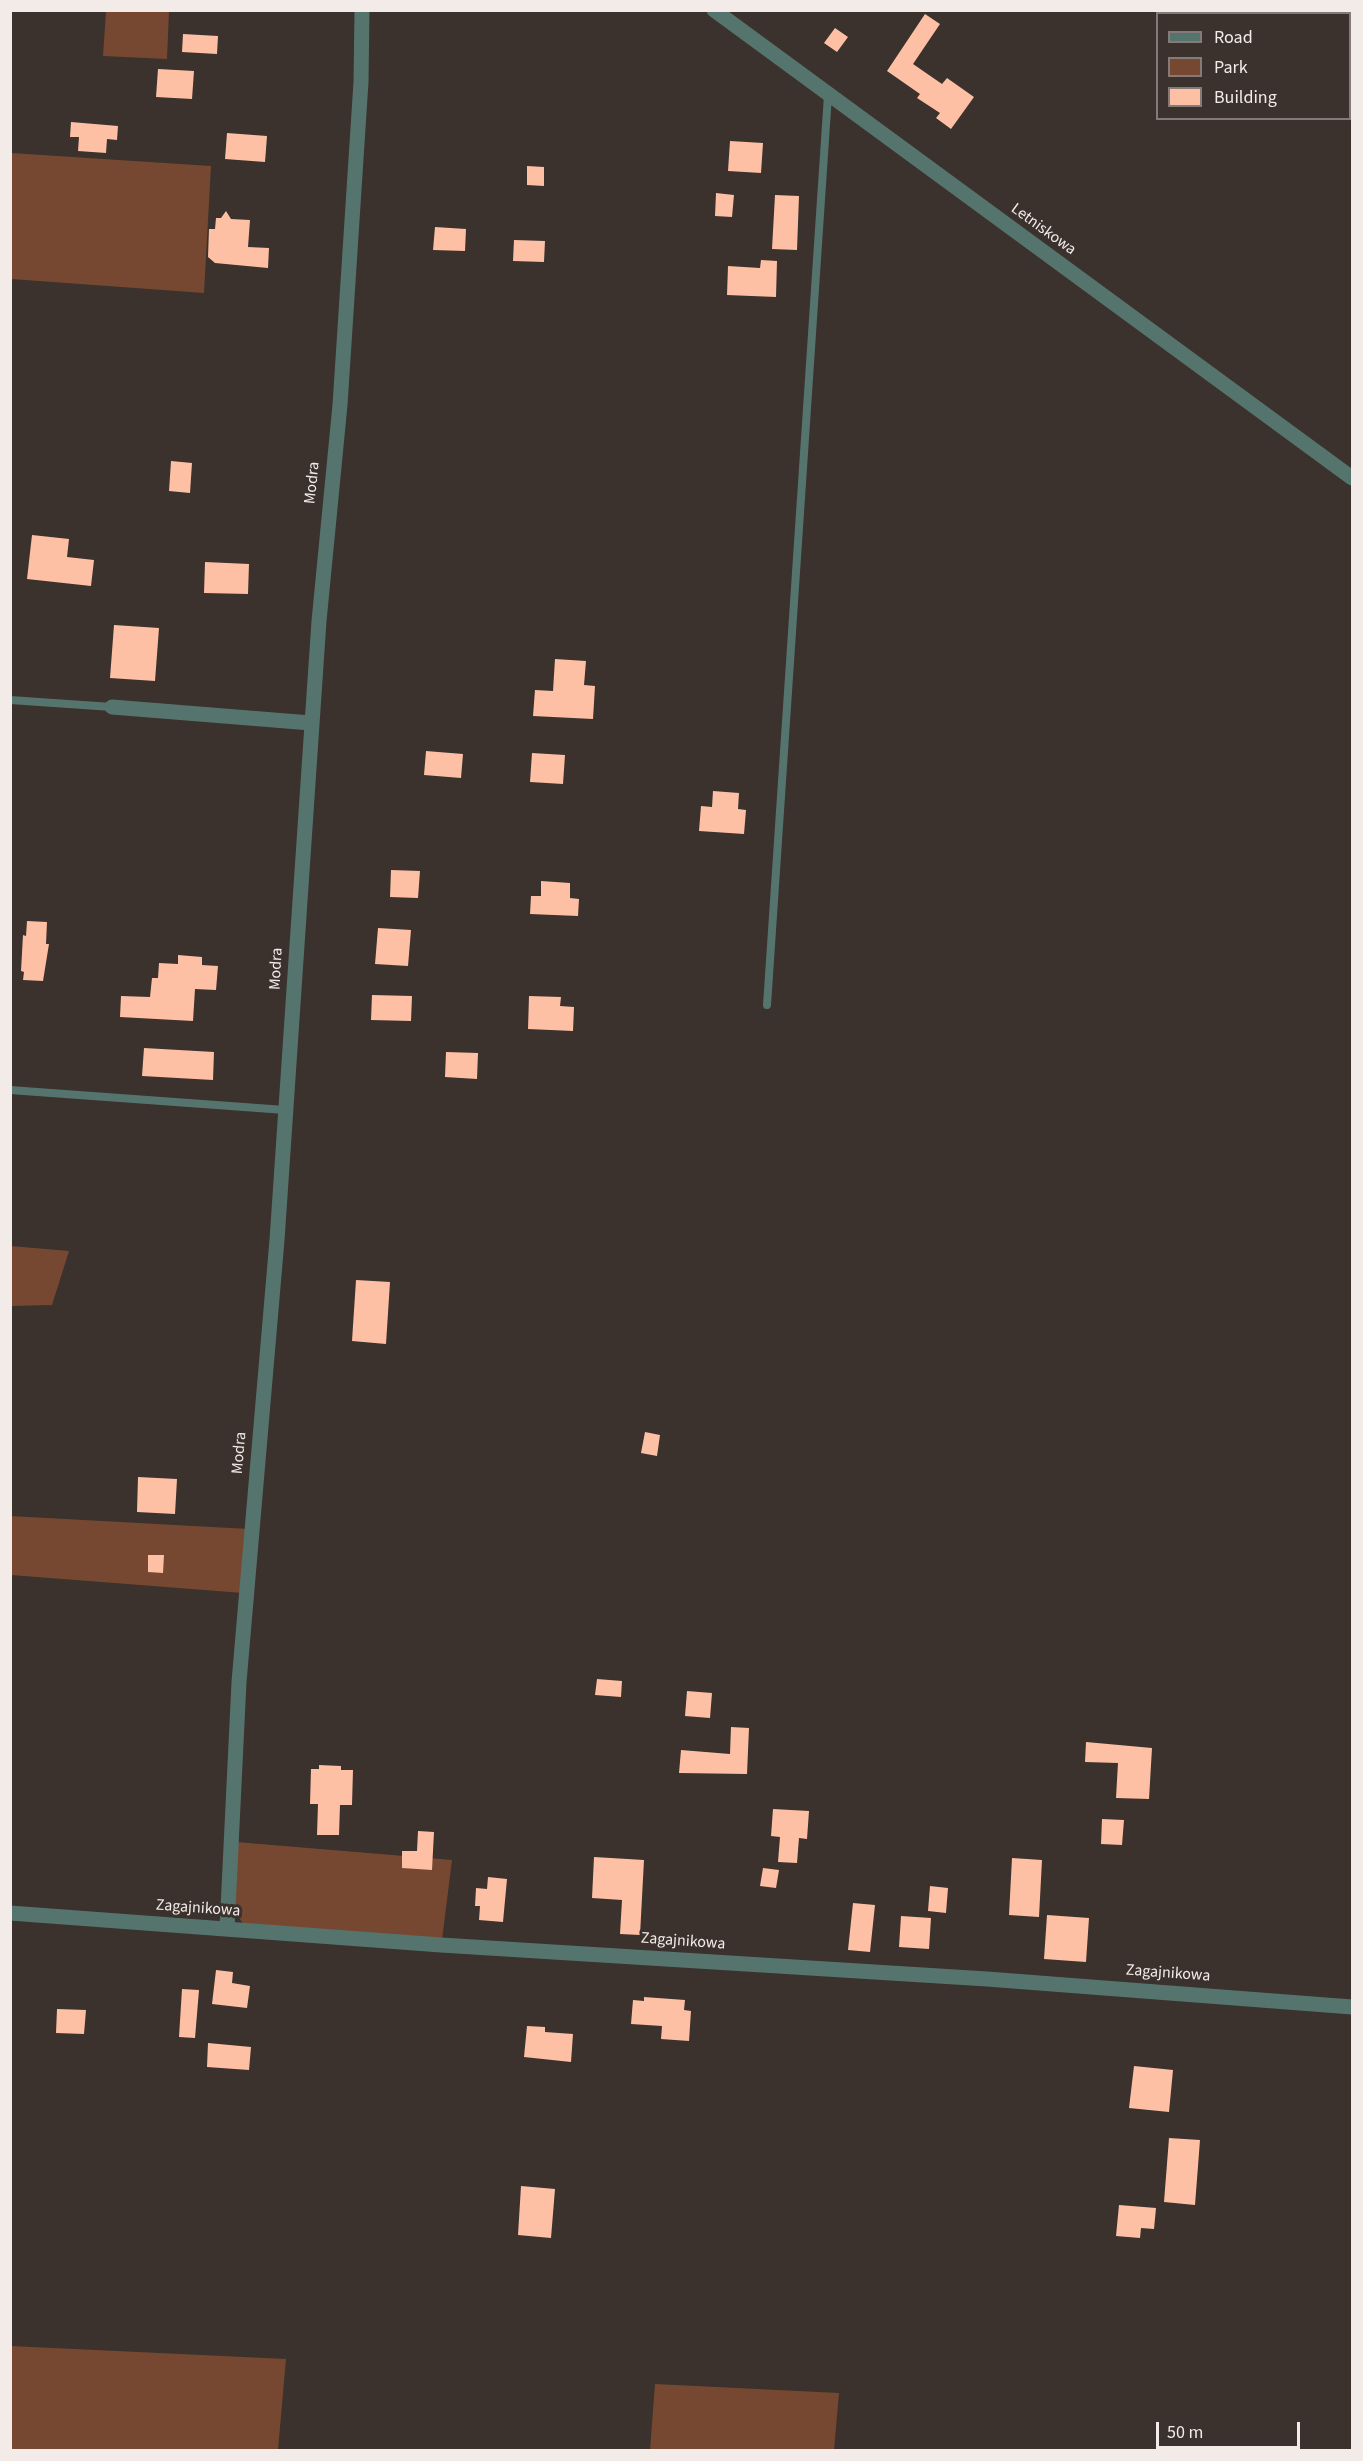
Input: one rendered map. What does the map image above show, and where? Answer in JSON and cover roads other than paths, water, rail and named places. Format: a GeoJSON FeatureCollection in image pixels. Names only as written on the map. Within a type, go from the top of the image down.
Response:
{"type":"FeatureCollection","features":[{"type":"Feature","properties":{"kind":"street","name":"Modra"},"geometry":{"type":"LineString","coordinates":[[227,1929],[239,1682],[285,1110],[311,723],[339,405],[361,82],[362,10]]}},
{"type":"Feature","properties":{"kind":"street","name":"Letniskowa"},"geometry":{"type":"LineString","coordinates":[[714,10],[1353,478]]}},
{"type":"Feature","properties":{"kind":"street"},"geometry":{"type":"LineString","coordinates":[[112,707],[311,723]]}},
{"type":"Feature","properties":{"kind":"street","name":"Zagajnikowa"},"geometry":{"type":"LineString","coordinates":[[10,1913],[441,1945],[987,1978],[1353,2007]]}},
{"type":"Feature","properties":{"kind":"lane"},"geometry":{"type":"LineString","coordinates":[[767,1005],[828,95]]}},
{"type":"Feature","properties":{"kind":"lane"},"geometry":{"type":"LineString","coordinates":[[10,700],[112,707]]}},
{"type":"Feature","properties":{"kind":"lane"},"geometry":{"type":"LineString","coordinates":[[10,1090],[285,1110]]}}]}
